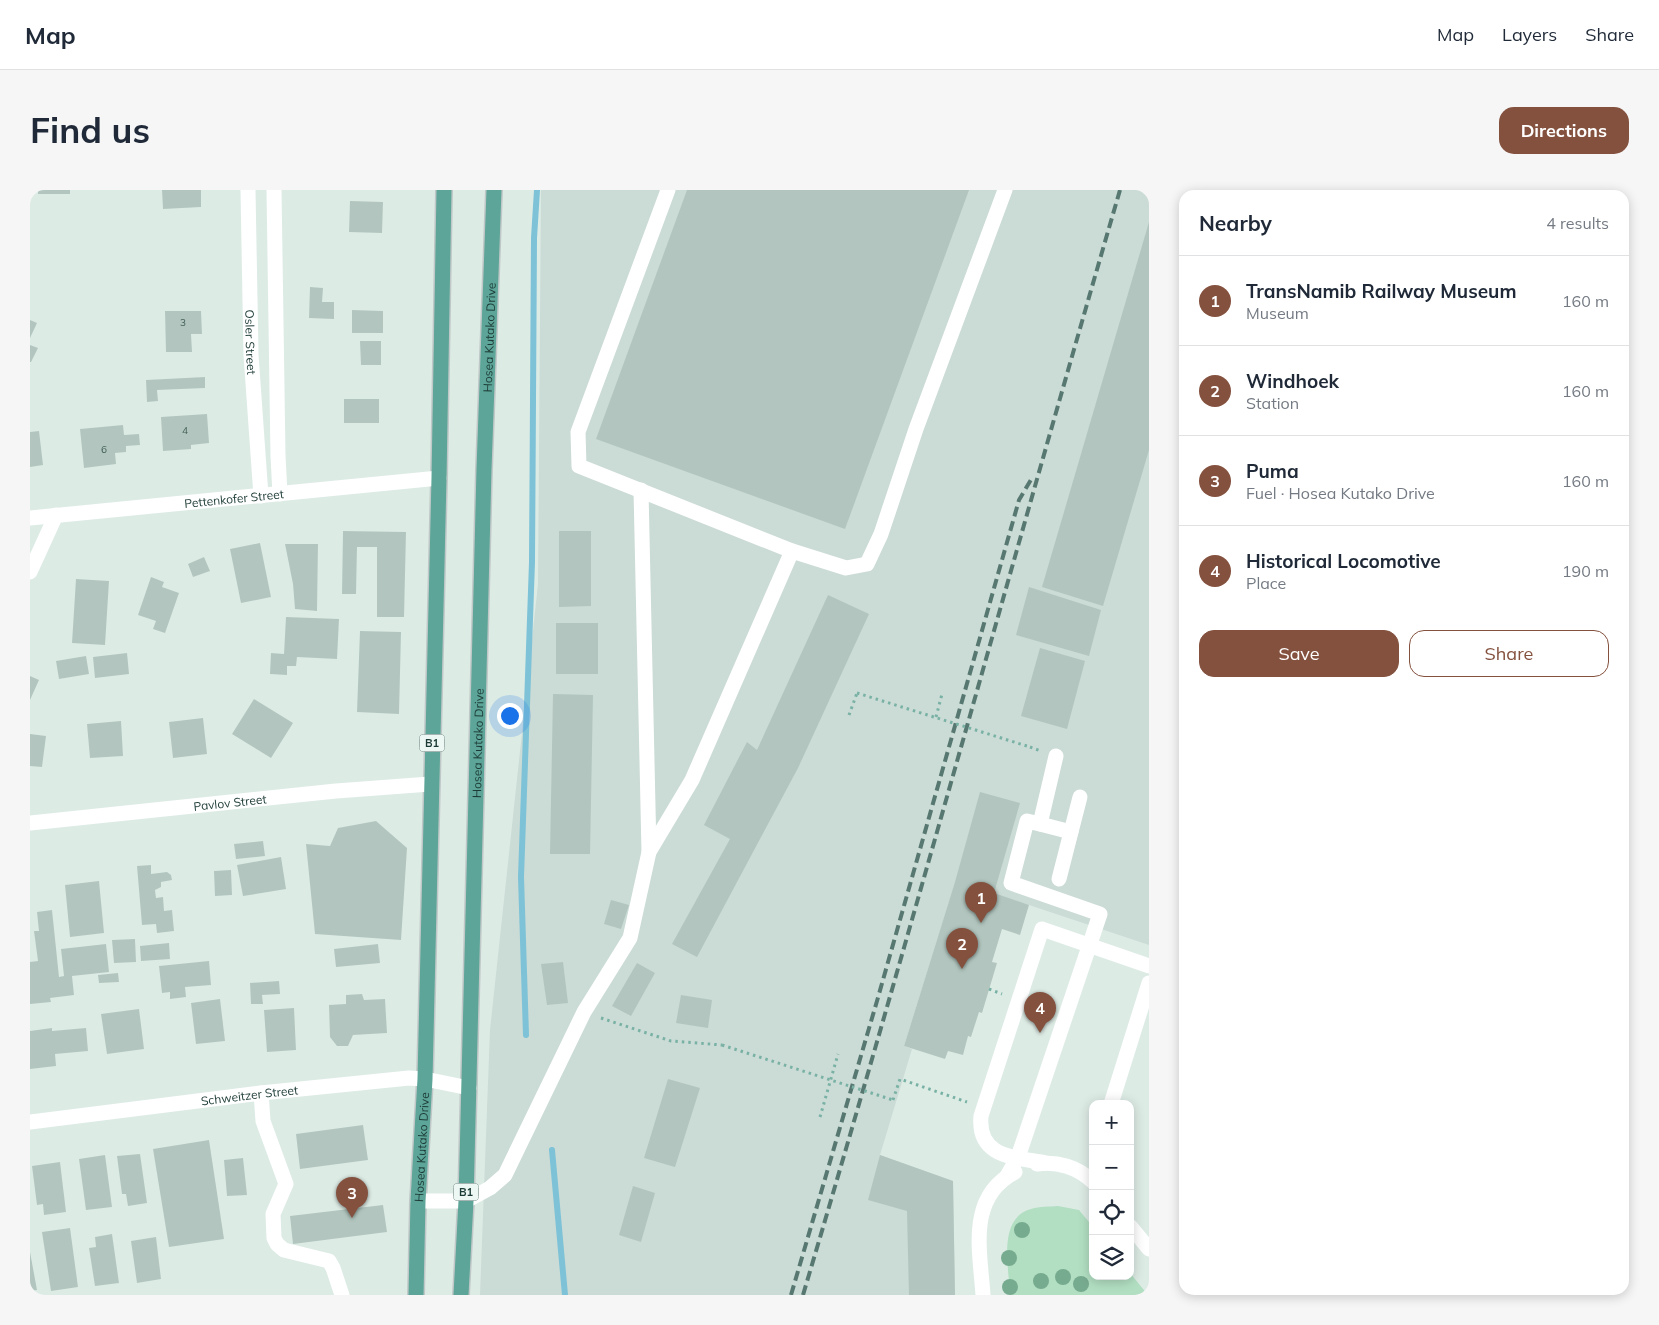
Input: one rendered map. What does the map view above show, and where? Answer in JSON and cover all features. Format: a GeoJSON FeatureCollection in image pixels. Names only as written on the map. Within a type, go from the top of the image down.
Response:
{"type":"FeatureCollection","features":[{"type":"Feature","properties":{"kind":"main road","name":"Hosea Kutako Drive"},"geometry":{"type":"LineString","coordinates":[[416,1295],[424,1079],[444,190]]}},
{"type":"Feature","properties":{"kind":"main road","name":"Hosea Kutako Drive"},"geometry":{"type":"LineString","coordinates":[[461,1295],[470,1088],[484,469],[494,190]]}},
{"type":"Feature","properties":{"kind":"street","name":"Osler Street"},"geometry":{"type":"LineString","coordinates":[[248,190],[251,355],[261,496]]}},
{"type":"Feature","properties":{"kind":"street"},"geometry":{"type":"LineString","coordinates":[[274,190],[280,494]]}},
{"type":"Feature","properties":{"kind":"street"},"geometry":{"type":"LineString","coordinates":[[668,190],[578,432],[579,466],[792,551],[846,568],[866,564],[881,534],[916,429],[1005,190]]}},
{"type":"Feature","properties":{"kind":"street","name":"Pettenkofer Street"},"geometry":{"type":"LineString","coordinates":[[30,518],[439,478]]}},
{"type":"Feature","properties":{"kind":"street"},"geometry":{"type":"LineString","coordinates":[[418,1201],[466,1201],[490,1188],[505,1175],[584,1012],[630,938],[649,852],[641,490]]}},
{"type":"Feature","properties":{"kind":"street"},"geometry":{"type":"LineString","coordinates":[[30,572],[56,515]]}},
{"type":"Feature","properties":{"kind":"street"},"geometry":{"type":"LineString","coordinates":[[649,852],[692,780],[792,551]]}},
{"type":"Feature","properties":{"kind":"street"},"geometry":{"type":"LineString","coordinates":[[1040,824],[1056,756]]}},
{"type":"Feature","properties":{"kind":"street","name":"Pavlov Street"},"geometry":{"type":"LineString","coordinates":[[30,823],[336,791],[430,784]]}},
{"type":"Feature","properties":{"kind":"street"},"geometry":{"type":"LineString","coordinates":[[1059,879],[1080,798]]}},
{"type":"Feature","properties":{"kind":"street"},"geometry":{"type":"LineString","coordinates":[[1007,1176],[1018,1158],[1100,914],[1011,883],[1027,821],[1070,832]]}},
{"type":"Feature","properties":{"kind":"street"},"geometry":{"type":"LineString","coordinates":[[1089,1178],[1068,1166],[1018,1158],[993,1150],[986,1143],[980,1126],[984,1108],[1042,929],[1149,966]]}},
{"type":"Feature","properties":{"kind":"street"},"geometry":{"type":"LineString","coordinates":[[1112,1100],[1149,983]]}},
{"type":"Feature","properties":{"kind":"street","name":"Schweitzer Street"},"geometry":{"type":"LineString","coordinates":[[30,1122],[261,1093],[397,1079],[424,1079],[470,1088]]}},
{"type":"Feature","properties":{"kind":"street"},"geometry":{"type":"LineString","coordinates":[[261,1093],[264,1120],[286,1184],[273,1214],[274,1238],[277,1244],[284,1250],[329,1260],[334,1268],[342,1295]]}},
{"type":"Feature","properties":{"kind":"street"},"geometry":{"type":"LineString","coordinates":[[983,1295],[978,1230],[982,1209],[992,1190],[1007,1176],[1025,1166],[1046,1163]]}},
{"type":"Feature","properties":{"kind":"street"},"geometry":{"type":"LineString","coordinates":[[1134,1231],[1149,1249]]}},
{"type":"Feature","properties":{"kind":"path"},"geometry":{"type":"LineString","coordinates":[[849,715],[857,693],[1030,747]]}},
{"type":"Feature","properties":{"kind":"path"},"geometry":{"type":"LineString","coordinates":[[936,718],[942,694]]}},
{"type":"Feature","properties":{"kind":"path"},"geometry":{"type":"LineString","coordinates":[[584,1012],[671,1041],[722,1045],[893,1100],[900,1079],[984,1108]]}},
{"type":"Feature","properties":{"kind":"path"},"geometry":{"type":"LineString","coordinates":[[820,1117],[838,1054]]}},
{"type":"Feature","properties":{"kind":"shaded area"},"geometry":{"type":"Polygon","coordinates":[[[541,190],[1149,190],[1149,945],[1029,905],[955,883],[904,1046],[912,1049],[880,1155],[953,1181],[955,1295],[480,1295],[490,1030],[538,584],[541,190]]]}},
{"type":"Feature","properties":{"kind":"green space"},"geometry":{"type":"Polygon","coordinates":[[[1058,1206],[1079,1210],[1089,1222],[1089,1280],[1134,1280],[1134,1278],[1148,1295],[1010,1295],[1007,1258],[1009,1233],[1013,1222],[1020,1214],[1041,1207],[1058,1206]]]}},
{"type":"Feature","properties":{"kind":"building"},"geometry":{"type":"Polygon","coordinates":[[[38,190],[70,190],[70,194],[38,194],[38,190]]]}},
{"type":"Feature","properties":{"kind":"building"},"geometry":{"type":"Polygon","coordinates":[[[162,190],[201,190],[201,207],[163,209],[162,190]]]}},
{"type":"Feature","properties":{"kind":"building"},"geometry":{"type":"Polygon","coordinates":[[[687,190],[969,190],[845,529],[596,439],[687,190]]]}},
{"type":"Feature","properties":{"kind":"building"},"geometry":{"type":"Polygon","coordinates":[[[350,201],[383,202],[382,233],[349,232],[350,201]]]}},
{"type":"Feature","properties":{"kind":"building"},"geometry":{"type":"Polygon","coordinates":[[[1149,222],[1149,450],[1103,606],[1042,587],[1149,222]]]}},
{"type":"Feature","properties":{"kind":"building"},"geometry":{"type":"Polygon","coordinates":[[[310,287],[323,288],[322,302],[334,302],[334,319],[309,318],[310,287]]]}},
{"type":"Feature","properties":{"kind":"building"},"geometry":{"type":"Polygon","coordinates":[[[352,310],[383,311],[383,333],[352,333],[352,310]]]}},
{"type":"Feature","properties":{"kind":"building"},"geometry":{"type":"Polygon","coordinates":[[[165,311],[201,311],[202,334],[191,334],[192,352],[166,352],[165,311]]]}},
{"type":"Feature","properties":{"kind":"building"},"geometry":{"type":"Polygon","coordinates":[[[30,320],[37,323],[30,338],[30,320]]]}},
{"type":"Feature","properties":{"kind":"building"},"geometry":{"type":"Polygon","coordinates":[[[360,341],[381,341],[381,365],[361,365],[360,341]]]}},
{"type":"Feature","properties":{"kind":"building"},"geometry":{"type":"Polygon","coordinates":[[[30,345],[38,348],[31,362],[30,362],[30,345]]]}},
{"type":"Feature","properties":{"kind":"building"},"geometry":{"type":"Polygon","coordinates":[[[205,377],[205,388],[157,390],[158,401],[147,402],[146,380],[205,377]]]}},
{"type":"Feature","properties":{"kind":"building"},"geometry":{"type":"Polygon","coordinates":[[[344,399],[379,399],[379,423],[344,423],[344,399]]]}},
{"type":"Feature","properties":{"kind":"building"},"geometry":{"type":"Polygon","coordinates":[[[207,414],[209,443],[191,445],[191,449],[163,451],[161,417],[207,414]]]}},
{"type":"Feature","properties":{"kind":"building"},"geometry":{"type":"Polygon","coordinates":[[[123,425],[124,435],[139,434],[140,445],[126,446],[126,452],[115,453],[116,464],[84,468],[80,429],[123,425]]]}},
{"type":"Feature","properties":{"kind":"building"},"geometry":{"type":"Polygon","coordinates":[[[39,431],[43,465],[30,467],[30,432],[39,431]]]}},
{"type":"Feature","properties":{"kind":"building"},"geometry":{"type":"Polygon","coordinates":[[[343,531],[406,532],[404,617],[377,617],[377,547],[357,547],[356,594],[342,594],[343,531]]]}},
{"type":"Feature","properties":{"kind":"building"},"geometry":{"type":"Polygon","coordinates":[[[559,531],[591,531],[591,606],[559,607],[559,531]]]}},
{"type":"Feature","properties":{"kind":"building"},"geometry":{"type":"Polygon","coordinates":[[[260,543],[271,597],[241,603],[230,549],[260,543]]]}},
{"type":"Feature","properties":{"kind":"building"},"geometry":{"type":"Polygon","coordinates":[[[285,544],[318,544],[317,611],[295,609],[293,584],[285,544]]]}},
{"type":"Feature","properties":{"kind":"building"},"geometry":{"type":"Polygon","coordinates":[[[204,557],[210,571],[193,577],[188,564],[204,557]]]}},
{"type":"Feature","properties":{"kind":"building"},"geometry":{"type":"Polygon","coordinates":[[[151,577],[164,582],[162,587],[179,593],[165,633],[153,629],[156,621],[138,615],[151,577]]]}},
{"type":"Feature","properties":{"kind":"building"},"geometry":{"type":"Polygon","coordinates":[[[76,579],[109,581],[105,645],[72,643],[76,579]]]}},
{"type":"Feature","properties":{"kind":"building"},"geometry":{"type":"Polygon","coordinates":[[[1029,587],[1101,610],[1089,656],[1016,635],[1029,587]]]}},
{"type":"Feature","properties":{"kind":"building"},"geometry":{"type":"Polygon","coordinates":[[[828,595],[869,614],[798,768],[697,957],[672,944],[730,839],[704,825],[747,742],[757,750],[828,595]]]}},
{"type":"Feature","properties":{"kind":"building"},"geometry":{"type":"Polygon","coordinates":[[[286,617],[339,619],[337,659],[297,657],[296,666],[287,666],[287,675],[270,674],[271,653],[284,654],[286,617]]]}},
{"type":"Feature","properties":{"kind":"building"},"geometry":{"type":"Polygon","coordinates":[[[556,623],[598,623],[598,674],[556,674],[556,623]]]}},
{"type":"Feature","properties":{"kind":"building"},"geometry":{"type":"Polygon","coordinates":[[[360,631],[401,632],[399,714],[357,712],[360,631]]]}},
{"type":"Feature","properties":{"kind":"building"},"geometry":{"type":"Polygon","coordinates":[[[1040,648],[1085,661],[1067,729],[1021,716],[1040,648]]]}},
{"type":"Feature","properties":{"kind":"building"},"geometry":{"type":"Polygon","coordinates":[[[127,653],[129,674],[95,678],[93,657],[127,653]]]}},
{"type":"Feature","properties":{"kind":"building"},"geometry":{"type":"Polygon","coordinates":[[[86,656],[89,674],[59,679],[56,661],[86,656]]]}},
{"type":"Feature","properties":{"kind":"building"},"geometry":{"type":"Polygon","coordinates":[[[30,676],[39,680],[30,700],[30,676]]]}},
{"type":"Feature","properties":{"kind":"building"},"geometry":{"type":"Polygon","coordinates":[[[553,694],[593,695],[590,854],[550,854],[553,694]]]}},
{"type":"Feature","properties":{"kind":"building"},"geometry":{"type":"Polygon","coordinates":[[[254,699],[293,723],[271,758],[232,734],[254,699]]]}},
{"type":"Feature","properties":{"kind":"building"},"geometry":{"type":"Polygon","coordinates":[[[203,718],[207,754],[173,758],[169,722],[203,718]]]}},
{"type":"Feature","properties":{"kind":"building"},"geometry":{"type":"Polygon","coordinates":[[[121,721],[123,756],[90,758],[87,724],[121,721]]]}},
{"type":"Feature","properties":{"kind":"building"},"geometry":{"type":"Polygon","coordinates":[[[30,734],[46,736],[42,767],[30,766],[30,734]]]}},
{"type":"Feature","properties":{"kind":"building"},"geometry":{"type":"Polygon","coordinates":[[[980,792],[1020,803],[994,893],[1029,905],[1020,935],[1002,929],[992,962],[997,963],[982,1013],[979,1012],[971,1037],[968,1036],[963,1055],[948,1051],[945,1059],[904,1046],[955,882],[980,792]]]}},
{"type":"Feature","properties":{"kind":"building"},"geometry":{"type":"Polygon","coordinates":[[[376,821],[407,848],[401,940],[315,934],[306,844],[330,846],[338,828],[376,821]]]}},
{"type":"Feature","properties":{"kind":"building"},"geometry":{"type":"Polygon","coordinates":[[[263,841],[265,856],[236,859],[234,844],[263,841]]]}},
{"type":"Feature","properties":{"kind":"building"},"geometry":{"type":"Polygon","coordinates":[[[281,857],[286,889],[243,896],[237,865],[281,857]]]}},
{"type":"Feature","properties":{"kind":"building"},"geometry":{"type":"Polygon","coordinates":[[[151,865],[151,874],[167,872],[171,875],[172,880],[161,882],[161,887],[155,890],[156,898],[163,897],[164,911],[172,910],[174,931],[157,933],[156,924],[142,925],[137,866],[151,865]]]}},
{"type":"Feature","properties":{"kind":"building"},"geometry":{"type":"Polygon","coordinates":[[[231,870],[232,895],[215,896],[214,871],[231,870]]]}},
{"type":"Feature","properties":{"kind":"building"},"geometry":{"type":"Polygon","coordinates":[[[99,881],[104,933],[70,937],[65,885],[99,881]]]}},
{"type":"Feature","properties":{"kind":"building"},"geometry":{"type":"Polygon","coordinates":[[[611,900],[629,905],[621,929],[604,924],[611,900]]]}},
{"type":"Feature","properties":{"kind":"building"},"geometry":{"type":"Polygon","coordinates":[[[52,910],[59,977],[64,976],[61,949],[106,944],[109,972],[72,976],[74,995],[50,998],[51,1002],[30,1004],[30,962],[38,961],[34,931],[39,931],[37,912],[52,910]]]}},
{"type":"Feature","properties":{"kind":"building"},"geometry":{"type":"Polygon","coordinates":[[[135,939],[136,962],[114,963],[112,940],[135,939]]]}},
{"type":"Feature","properties":{"kind":"building"},"geometry":{"type":"Polygon","coordinates":[[[169,943],[170,959],[141,961],[140,946],[169,943]]]}},
{"type":"Feature","properties":{"kind":"building"},"geometry":{"type":"Polygon","coordinates":[[[378,944],[380,963],[336,967],[334,949],[378,944]]]}},
{"type":"Feature","properties":{"kind":"building"},"geometry":{"type":"Polygon","coordinates":[[[209,961],[211,985],[185,987],[186,997],[170,999],[170,992],[162,993],[159,966],[209,961]]]}},
{"type":"Feature","properties":{"kind":"building"},"geometry":{"type":"Polygon","coordinates":[[[563,962],[568,1003],[547,1005],[541,964],[563,962]]]}},
{"type":"Feature","properties":{"kind":"building"},"geometry":{"type":"Polygon","coordinates":[[[637,963],[655,973],[631,1016],[612,1006],[637,963]]]}},
{"type":"Feature","properties":{"kind":"building"},"geometry":{"type":"Polygon","coordinates":[[[118,973],[119,982],[99,983],[98,975],[118,973]]]}},
{"type":"Feature","properties":{"kind":"building"},"geometry":{"type":"Polygon","coordinates":[[[279,981],[280,994],[262,995],[263,1004],[251,1004],[250,983],[279,981]]]}},
{"type":"Feature","properties":{"kind":"building"},"geometry":{"type":"Polygon","coordinates":[[[362,994],[364,1000],[385,999],[387,1033],[353,1035],[348,1046],[337,1046],[330,1037],[329,1005],[346,1004],[346,995],[362,994]]]}},
{"type":"Feature","properties":{"kind":"building"},"geometry":{"type":"Polygon","coordinates":[[[681,995],[712,1000],[708,1028],[676,1023],[681,995]]]}},
{"type":"Feature","properties":{"kind":"building"},"geometry":{"type":"Polygon","coordinates":[[[220,999],[225,1041],[196,1044],[191,1003],[220,999]]]}},
{"type":"Feature","properties":{"kind":"building"},"geometry":{"type":"Polygon","coordinates":[[[294,1008],[296,1050],[267,1052],[264,1010],[294,1008]]]}},
{"type":"Feature","properties":{"kind":"building"},"geometry":{"type":"Polygon","coordinates":[[[139,1009],[144,1049],[107,1054],[101,1014],[139,1009]]]}},
{"type":"Feature","properties":{"kind":"building"},"geometry":{"type":"Polygon","coordinates":[[[52,1028],[52,1031],[86,1028],[88,1051],[55,1054],[56,1066],[30,1069],[30,1031],[52,1028]]]}},
{"type":"Feature","properties":{"kind":"building"},"geometry":{"type":"Polygon","coordinates":[[[668,1079],[700,1088],[675,1167],[644,1158],[668,1079]]]}},
{"type":"Feature","properties":{"kind":"building"},"geometry":{"type":"Polygon","coordinates":[[[363,1125],[368,1160],[300,1169],[296,1134],[363,1125]]]}},
{"type":"Feature","properties":{"kind":"building"},"geometry":{"type":"Polygon","coordinates":[[[209,1140],[224,1239],[169,1247],[153,1149],[209,1140]]]}},
{"type":"Feature","properties":{"kind":"building"},"geometry":{"type":"Polygon","coordinates":[[[140,1154],[147,1203],[128,1206],[126,1194],[122,1194],[117,1156],[140,1154]]]}},
{"type":"Feature","properties":{"kind":"building"},"geometry":{"type":"Polygon","coordinates":[[[105,1155],[112,1207],[86,1210],[79,1159],[105,1155]]]}},
{"type":"Feature","properties":{"kind":"building"},"geometry":{"type":"Polygon","coordinates":[[[880,1155],[953,1181],[955,1295],[909,1295],[907,1211],[868,1200],[880,1155]]]}},
{"type":"Feature","properties":{"kind":"building"},"geometry":{"type":"Polygon","coordinates":[[[243,1158],[247,1195],[227,1196],[224,1160],[243,1158]]]}},
{"type":"Feature","properties":{"kind":"building"},"geometry":{"type":"Polygon","coordinates":[[[60,1162],[66,1212],[44,1215],[43,1204],[37,1205],[32,1166],[60,1162]]]}},
{"type":"Feature","properties":{"kind":"building"},"geometry":{"type":"Polygon","coordinates":[[[633,1186],[655,1193],[641,1242],[619,1235],[633,1186]]]}},
{"type":"Feature","properties":{"kind":"building"},"geometry":{"type":"Polygon","coordinates":[[[383,1205],[387,1232],[293,1244],[290,1216],[383,1205]]]}},
{"type":"Feature","properties":{"kind":"building"},"geometry":{"type":"Polygon","coordinates":[[[70,1228],[78,1287],[51,1291],[42,1232],[70,1228]]]}},
{"type":"Feature","properties":{"kind":"building"},"geometry":{"type":"Polygon","coordinates":[[[112,1234],[119,1283],[95,1286],[89,1248],[96,1247],[95,1237],[112,1234]]]}},
{"type":"Feature","properties":{"kind":"building"},"geometry":{"type":"Polygon","coordinates":[[[156,1237],[161,1279],[137,1283],[131,1241],[156,1237]]]}},
{"type":"Feature","properties":{"kind":"building"},"geometry":{"type":"Polygon","coordinates":[[[30,1252],[37,1290],[30,1291],[30,1252]]]}},
{"type":"Feature","properties":{"kind":"waterway"},"geometry":{"type":"LineString","coordinates":[[526,1035],[521,877],[532,562],[534,238],[537,190]]}},
{"type":"Feature","properties":{"kind":"waterway"},"geometry":{"type":"LineString","coordinates":[[552,1150],[565,1295]]}},
{"type":"Feature","properties":{"kind":"railway"},"geometry":{"type":"LineString","coordinates":[[803,1295],[1120,190]]}},
{"type":"Feature","properties":{"kind":"railway"},"geometry":{"type":"LineString","coordinates":[[791,1295],[877,1001],[1019,500],[1032,478]]}},
{"type":"Feature","properties":{"kind":"place","name":"TransNamib Railway Museum"},"geometry":{"type":"Point","coordinates":[981,923]}},
{"type":"Feature","properties":{"kind":"place","name":"Windhoek"},"geometry":{"type":"Point","coordinates":[962,969]}},
{"type":"Feature","properties":{"kind":"place","name":"Historical Locomotive"},"geometry":{"type":"Point","coordinates":[1040,1033]}},
{"type":"Feature","properties":{"kind":"place","name":"Puma"},"geometry":{"type":"Point","coordinates":[352,1218]}}]}
